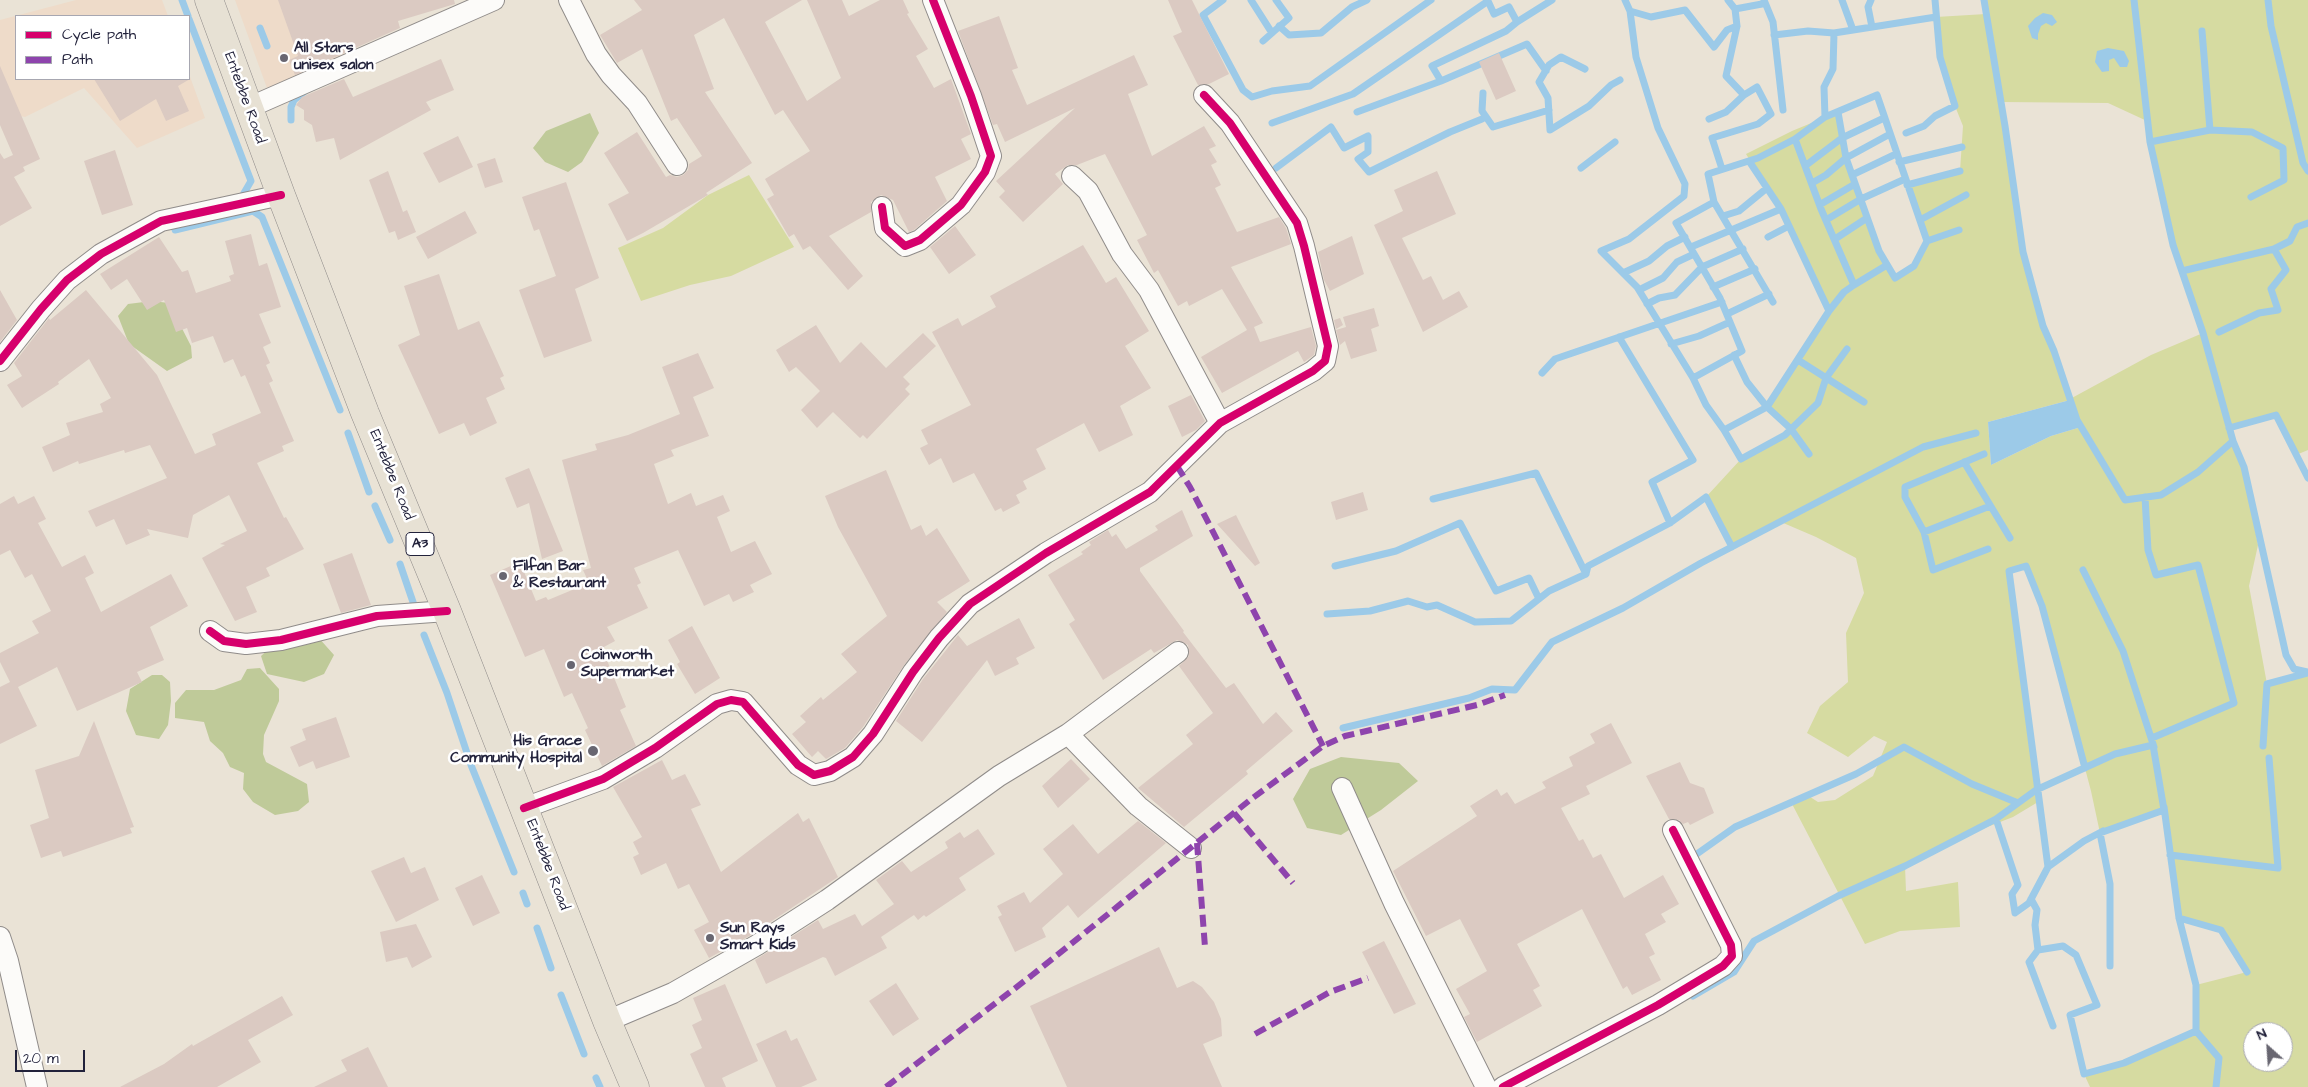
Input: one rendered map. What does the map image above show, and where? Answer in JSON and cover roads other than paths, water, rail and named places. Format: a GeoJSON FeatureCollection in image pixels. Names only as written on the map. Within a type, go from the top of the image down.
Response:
{"type":"FeatureCollection","features":[{"type":"Feature","properties":{"kind":"main road","name":"Entebbe Road"},"geometry":{"type":"LineString","coordinates":[[209,0],[248,108],[365,413],[447,611],[635,1087]]}},
{"type":"Feature","properties":{"kind":"street"},"geometry":{"type":"LineString","coordinates":[[248,108],[494,0]]}},
{"type":"Feature","properties":{"kind":"street"},"geometry":{"type":"LineString","coordinates":[[570,0],[596,54],[610,75],[636,103],[677,165]]}},
{"type":"Feature","properties":{"kind":"street"},"geometry":{"type":"LineString","coordinates":[[882,206],[885,228],[905,246],[920,240],[961,205],[985,172],[992,156],[971,96],[933,0]]}},
{"type":"Feature","properties":{"kind":"street"},"geometry":{"type":"LineString","coordinates":[[524,808],[603,778],[655,748],[717,704],[731,700],[743,702],[798,765],[814,775],[830,771],[853,757],[873,734],[913,672],[939,638],[970,604],[1046,553],[1150,492],[1220,423],[1313,371],[1325,360],[1328,346],[1297,223],[1230,123],[1204,95]]}},
{"type":"Feature","properties":{"kind":"street"},"geometry":{"type":"LineString","coordinates":[[1072,176],[1088,191],[1122,254],[1149,290],[1220,423]]}},
{"type":"Feature","properties":{"kind":"street"},"geometry":{"type":"LineString","coordinates":[[0,361],[40,309],[67,280],[101,254],[161,221],[281,195]]}},
{"type":"Feature","properties":{"kind":"street"},"geometry":{"type":"LineString","coordinates":[[210,630],[224,641],[246,644],[281,640],[377,616],[447,611]]}},
{"type":"Feature","properties":{"kind":"street"},"geometry":{"type":"LineString","coordinates":[[608,1022],[672,993],[757,945],[835,894],[999,776],[1068,734],[1178,652]]}},
{"type":"Feature","properties":{"kind":"street"},"geometry":{"type":"LineString","coordinates":[[1068,734],[1138,806],[1190,848]]}},
{"type":"Feature","properties":{"kind":"street"},"geometry":{"type":"LineString","coordinates":[[1342,788],[1394,903],[1486,1087]]}},
{"type":"Feature","properties":{"kind":"street"},"geometry":{"type":"LineString","coordinates":[[1503,1087],[1658,1005],[1724,966],[1732,956],[1731,945],[1674,830]]}},
{"type":"Feature","properties":{"kind":"street"},"geometry":{"type":"LineString","coordinates":[[0,937],[8,961],[37,1087]]}},
{"type":"Feature","properties":{"kind":"water"},"geometry":{"type":"Polygon","coordinates":[[[2043,13],[2052,15],[2057,22],[2052,26],[2046,23],[2041,26],[2038,40],[2032,38],[2028,26],[2043,13]]]}},
{"type":"Feature","properties":{"kind":"water"},"geometry":{"type":"Polygon","coordinates":[[[2108,48],[2124,51],[2129,61],[2127,67],[2120,67],[2114,58],[2109,60],[2109,71],[2102,72],[2095,62],[2097,51],[2108,48]]]}},
{"type":"Feature","properties":{"kind":"water"},"geometry":{"type":"Polygon","coordinates":[[[2070,400],[2081,427],[2051,436],[1991,465],[1988,422],[2070,400]]]}},
{"type":"Feature","properties":{"kind":"waterway"},"geometry":{"type":"LineString","coordinates":[[182,0],[188,15]]}},
{"type":"Feature","properties":{"kind":"waterway"},"geometry":{"type":"LineString","coordinates":[[1223,0],[1203,15],[1243,90],[1252,97],[1272,91],[1310,86],[1431,0]]}},
{"type":"Feature","properties":{"kind":"waterway"},"geometry":{"type":"LineString","coordinates":[[1251,0],[1272,33]]}},
{"type":"Feature","properties":{"kind":"waterway"},"geometry":{"type":"LineString","coordinates":[[1263,41],[1289,18],[1276,0]]}},
{"type":"Feature","properties":{"kind":"waterway"},"geometry":{"type":"LineString","coordinates":[[1279,26],[1289,35],[1321,33],[1352,7],[1367,0]]}},
{"type":"Feature","properties":{"kind":"waterway"},"geometry":{"type":"LineString","coordinates":[[1272,123],[1353,94],[1488,1],[1494,14],[1509,7],[1517,22],[1552,0]]}},
{"type":"Feature","properties":{"kind":"waterway"},"geometry":{"type":"LineString","coordinates":[[1625,0],[1630,11],[1651,17],[1685,10],[1714,47],[1727,30],[1737,26]]}},
{"type":"Feature","properties":{"kind":"waterway"},"geometry":{"type":"LineString","coordinates":[[1728,0],[1735,9],[1762,4]]}},
{"type":"Feature","properties":{"kind":"waterway"},"geometry":{"type":"LineString","coordinates":[[1764,0],[1773,22],[1783,110]]}},
{"type":"Feature","properties":{"kind":"waterway"},"geometry":{"type":"LineString","coordinates":[[1842,0],[1853,30]]}},
{"type":"Feature","properties":{"kind":"waterway"},"geometry":{"type":"LineString","coordinates":[[1871,0],[1868,7],[1872,27]]}},
{"type":"Feature","properties":{"kind":"waterway"},"geometry":{"type":"LineString","coordinates":[[1906,133],[1924,126],[1935,116],[1955,106],[1940,57],[1935,0]]}},
{"type":"Feature","properties":{"kind":"waterway"},"geometry":{"type":"LineString","coordinates":[[1984,0],[2023,252],[2043,326],[2054,351],[2077,420],[2125,500],[2161,495],[2198,472],[2233,441]]}},
{"type":"Feature","properties":{"kind":"waterway"},"geometry":{"type":"LineString","coordinates":[[2134,0],[2150,142],[2173,245],[2203,333],[2233,441],[2244,467],[2286,655],[2294,669],[2308,672]]}},
{"type":"Feature","properties":{"kind":"waterway"},"geometry":{"type":"LineString","coordinates":[[2268,0],[2271,26],[2303,163],[2308,171]]}},
{"type":"Feature","properties":{"kind":"waterway"},"geometry":{"type":"LineString","coordinates":[[1735,9],[1737,26],[1726,76],[1744,95]]}},
{"type":"Feature","properties":{"kind":"waterway"},"geometry":{"type":"LineString","coordinates":[[1630,11],[1636,57],[1658,128],[1685,184],[1684,196],[1629,239],[1601,251],[1637,287],[1693,378],[1742,351],[1720,298],[1676,223],[1714,202],[1708,174],[1758,158],[1795,139],[1825,117],[1877,95],[1927,241],[1959,230]]}},
{"type":"Feature","properties":{"kind":"waterway"},"geometry":{"type":"LineString","coordinates":[[1774,35],[1808,31],[1834,33],[1936,17]]}},
{"type":"Feature","properties":{"kind":"waterway"},"geometry":{"type":"LineString","coordinates":[[190,22],[251,181],[244,193]]}},
{"type":"Feature","properties":{"kind":"waterway"},"geometry":{"type":"LineString","coordinates":[[1441,81],[1432,66],[1506,31],[1517,22]]}},
{"type":"Feature","properties":{"kind":"waterway"},"geometry":{"type":"LineString","coordinates":[[260,28],[267,46]]}},
{"type":"Feature","properties":{"kind":"waterway"},"geometry":{"type":"LineString","coordinates":[[2150,142],[2210,130],[2202,31]]}},
{"type":"Feature","properties":{"kind":"waterway"},"geometry":{"type":"LineString","coordinates":[[1825,117],[1824,87],[1833,69],[1834,33]]}},
{"type":"Feature","properties":{"kind":"waterway"},"geometry":{"type":"LineString","coordinates":[[1357,112],[1441,81],[1527,44],[1546,71]]}},
{"type":"Feature","properties":{"kind":"waterway"},"geometry":{"type":"LineString","coordinates":[[1585,69],[1561,57],[1549,65],[1539,82],[1548,98],[1550,130],[1589,106],[1611,85],[1620,80]]}},
{"type":"Feature","properties":{"kind":"waterway"},"geometry":{"type":"LineString","coordinates":[[1709,119],[1726,112],[1744,95],[1757,87],[1771,114],[1758,124],[1712,138],[1722,169]]}},
{"type":"Feature","properties":{"kind":"waterway"},"geometry":{"type":"LineString","coordinates":[[291,120],[291,107],[294,100],[304,92]]}},
{"type":"Feature","properties":{"kind":"waterway"},"geometry":{"type":"LineString","coordinates":[[1483,93],[1482,111],[1493,127],[1549,110]]}},
{"type":"Feature","properties":{"kind":"waterway"},"geometry":{"type":"LineString","coordinates":[[1838,112],[1846,158],[1879,251],[1895,278],[1914,266],[1927,241]]}},
{"type":"Feature","properties":{"kind":"waterway"},"geometry":{"type":"LineString","coordinates":[[1805,166],[1842,138],[1884,118]]}},
{"type":"Feature","properties":{"kind":"waterway"},"geometry":{"type":"LineString","coordinates":[[1276,168],[1331,127],[1344,148],[1368,136],[1368,152],[1358,159],[1369,172],[1450,132],[1482,119]]}},
{"type":"Feature","properties":{"kind":"waterway"},"geometry":{"type":"LineString","coordinates":[[2210,130],[2252,132],[2283,148],[2284,180],[2251,197]]}},
{"type":"Feature","properties":{"kind":"waterway"},"geometry":{"type":"LineString","coordinates":[[1812,183],[1826,175],[1846,158],[1890,134]]}},
{"type":"Feature","properties":{"kind":"waterway"},"geometry":{"type":"LineString","coordinates":[[1795,139],[1821,209],[1854,285],[1887,265]]}},
{"type":"Feature","properties":{"kind":"waterway"},"geometry":{"type":"LineString","coordinates":[[1581,168],[1615,142]]}},
{"type":"Feature","properties":{"kind":"waterway"},"geometry":{"type":"LineString","coordinates":[[1899,162],[1962,147]]}},
{"type":"Feature","properties":{"kind":"waterway"},"geometry":{"type":"LineString","coordinates":[[1852,175],[1896,154]]}},
{"type":"Feature","properties":{"kind":"waterway"},"geometry":{"type":"LineString","coordinates":[[1749,161],[1781,209],[1829,311],[1844,292],[1854,285]]}},
{"type":"Feature","properties":{"kind":"waterway"},"geometry":{"type":"LineString","coordinates":[[1907,185],[1960,171]]}},
{"type":"Feature","properties":{"kind":"waterway"},"geometry":{"type":"LineString","coordinates":[[1826,220],[1861,199],[1905,179]]}},
{"type":"Feature","properties":{"kind":"waterway"},"geometry":{"type":"LineString","coordinates":[[1821,204],[1855,184]]}},
{"type":"Feature","properties":{"kind":"waterway"},"geometry":{"type":"LineString","coordinates":[[1723,216],[1739,211],[1767,188]]}},
{"type":"Feature","properties":{"kind":"waterway"},"geometry":{"type":"LineString","coordinates":[[1920,220],[1966,195]]}},
{"type":"Feature","properties":{"kind":"waterway"},"geometry":{"type":"LineString","coordinates":[[1714,202],[1773,302]]}},
{"type":"Feature","properties":{"kind":"waterway"},"geometry":{"type":"LineString","coordinates":[[1691,247],[1781,209]]}},
{"type":"Feature","properties":{"kind":"waterway"},"geometry":{"type":"LineString","coordinates":[[175,230],[253,211],[262,217],[340,410]]}},
{"type":"Feature","properties":{"kind":"waterway"},"geometry":{"type":"LineString","coordinates":[[1835,239],[1867,218]]}},
{"type":"Feature","properties":{"kind":"waterway"},"geometry":{"type":"LineString","coordinates":[[2219,332],[2259,313],[2278,310],[2271,289],[2286,270],[2274,249],[2290,241],[2297,227],[2308,223]]}},
{"type":"Feature","properties":{"kind":"waterway"},"geometry":{"type":"LineString","coordinates":[[1768,237],[1789,226]]}},
{"type":"Feature","properties":{"kind":"waterway"},"geometry":{"type":"LineString","coordinates":[[1623,273],[1649,261],[1667,246],[1685,237]]}},
{"type":"Feature","properties":{"kind":"waterway"},"geometry":{"type":"LineString","coordinates":[[1647,304],[1659,298],[1675,295],[1702,267],[1743,249]]}},
{"type":"Feature","properties":{"kind":"waterway"},"geometry":{"type":"LineString","coordinates":[[2182,271],[2274,249]]}},
{"type":"Feature","properties":{"kind":"waterway"},"geometry":{"type":"LineString","coordinates":[[1639,290],[1663,278],[1677,262],[1694,254]]}},
{"type":"Feature","properties":{"kind":"waterway"},"geometry":{"type":"LineString","coordinates":[[1713,287],[1755,269]]}},
{"type":"Feature","properties":{"kind":"waterway"},"geometry":{"type":"LineString","coordinates":[[1727,314],[1769,294]]}},
{"type":"Feature","properties":{"kind":"waterway"},"geometry":{"type":"LineString","coordinates":[[1542,373],[1555,359],[1722,302]]}},
{"type":"Feature","properties":{"kind":"waterway"},"geometry":{"type":"LineString","coordinates":[[1724,430],[1767,407],[1829,311]]}},
{"type":"Feature","properties":{"kind":"waterway"},"geometry":{"type":"LineString","coordinates":[[1671,344],[1699,336],[1730,322]]}},
{"type":"Feature","properties":{"kind":"waterway"},"geometry":{"type":"LineString","coordinates":[[1619,337],[1693,460],[1652,482],[1670,523]]}},
{"type":"Feature","properties":{"kind":"waterway"},"geometry":{"type":"LineString","coordinates":[[1693,378],[1706,405],[1724,430],[1741,459],[1785,435],[1818,403],[1826,378],[1847,349]]}},
{"type":"Feature","properties":{"kind":"waterway"},"geometry":{"type":"LineString","coordinates":[[1734,355],[1747,382],[1767,407],[1791,429],[1809,454]]}},
{"type":"Feature","properties":{"kind":"waterway"},"geometry":{"type":"LineString","coordinates":[[1798,360],[1864,402]]}},
{"type":"Feature","properties":{"kind":"waterway"},"geometry":{"type":"LineString","coordinates":[[2229,428],[2276,415],[2308,478]]}},
{"type":"Feature","properties":{"kind":"waterway"},"geometry":{"type":"LineString","coordinates":[[348,433],[369,492]]}},
{"type":"Feature","properties":{"kind":"waterway"},"geometry":{"type":"LineString","coordinates":[[1343,728],[1469,698],[1492,689],[1515,690],[1552,642],[1623,608],[1701,563],[1923,447],[1976,433]]}},
{"type":"Feature","properties":{"kind":"waterway"},"geometry":{"type":"LineString","coordinates":[[1984,454],[1905,487],[1905,497],[1924,532],[1933,570],[1988,549]]}},
{"type":"Feature","properties":{"kind":"waterway"},"geometry":{"type":"LineString","coordinates":[[1964,462],[2010,538]]}},
{"type":"Feature","properties":{"kind":"waterway"},"geometry":{"type":"LineString","coordinates":[[1433,499],[1536,473],[1586,574]]}},
{"type":"Feature","properties":{"kind":"waterway"},"geometry":{"type":"LineString","coordinates":[[1327,614],[1370,611],[1408,601],[1427,607],[1437,605],[1475,622],[1511,621],[1549,591],[1586,574],[1588,566],[1670,523],[1706,497],[1732,547]]}},
{"type":"Feature","properties":{"kind":"waterway"},"geometry":{"type":"LineString","coordinates":[[2145,497],[2148,550],[2156,575],[2198,565],[2234,703],[2152,738]]}},
{"type":"Feature","properties":{"kind":"waterway"},"geometry":{"type":"LineString","coordinates":[[375,506],[390,540]]}},
{"type":"Feature","properties":{"kind":"waterway"},"geometry":{"type":"LineString","coordinates":[[1924,532],[1990,506]]}},
{"type":"Feature","properties":{"kind":"waterway"},"geometry":{"type":"LineString","coordinates":[[1335,566],[1396,551],[1460,523],[1496,591],[1529,578],[1539,599]]}},
{"type":"Feature","properties":{"kind":"waterway"},"geometry":{"type":"LineString","coordinates":[[400,564],[414,605]]}},
{"type":"Feature","properties":{"kind":"waterway"},"geometry":{"type":"LineString","coordinates":[[2048,867],[2009,571],[2026,566],[2042,606],[2085,768]]}},
{"type":"Feature","properties":{"kind":"waterway"},"geometry":{"type":"LineString","coordinates":[[2083,570],[2123,651],[2154,747]]}},
{"type":"Feature","properties":{"kind":"waterway"},"geometry":{"type":"LineString","coordinates":[[424,635],[447,693],[471,765],[514,872]]}},
{"type":"Feature","properties":{"kind":"waterway"},"geometry":{"type":"LineString","coordinates":[[2263,746],[2267,684],[2308,673]]}},
{"type":"Feature","properties":{"kind":"waterway"},"geometry":{"type":"LineString","coordinates":[[1693,996],[1734,972],[1754,941],[1838,896],[1905,866],[1996,819],[2036,790],[2115,754],[2153,745],[2164,810],[2100,833],[2110,884],[2110,966]]}},
{"type":"Feature","properties":{"kind":"waterway"},"geometry":{"type":"LineString","coordinates":[[1694,856],[1735,827],[1856,774],[1904,747],[1972,784],[2018,803]]}},
{"type":"Feature","properties":{"kind":"waterway"},"geometry":{"type":"LineString","coordinates":[[2170,855],[2278,868],[2269,758]]}},
{"type":"Feature","properties":{"kind":"waterway"},"geometry":{"type":"LineString","coordinates":[[2164,807],[2179,918],[2196,985],[2196,1031],[2219,1058],[2216,1087]]}},
{"type":"Feature","properties":{"kind":"waterway"},"geometry":{"type":"LineString","coordinates":[[1996,819],[2018,885],[2012,894],[2015,913],[2029,903],[2048,867],[2084,841],[2103,831]]}},
{"type":"Feature","properties":{"kind":"waterway"},"geometry":{"type":"LineString","coordinates":[[523,893],[527,904]]}},
{"type":"Feature","properties":{"kind":"waterway"},"geometry":{"type":"LineString","coordinates":[[2031,899],[2037,910],[2035,925],[2038,950],[2029,962],[2053,1026]]}},
{"type":"Feature","properties":{"kind":"waterway"},"geometry":{"type":"LineString","coordinates":[[2179,918],[2221,930],[2247,972]]}},
{"type":"Feature","properties":{"kind":"waterway"},"geometry":{"type":"LineString","coordinates":[[537,928],[551,968]]}},
{"type":"Feature","properties":{"kind":"waterway"},"geometry":{"type":"LineString","coordinates":[[2038,950],[2063,946],[2076,955],[2097,1005],[2070,1015],[2084,1074],[2124,1063],[2196,1031]]}},
{"type":"Feature","properties":{"kind":"waterway"},"geometry":{"type":"LineString","coordinates":[[561,995],[584,1054]]}},
{"type":"Feature","properties":{"kind":"waterway"},"geometry":{"type":"LineString","coordinates":[[596,1078],[600,1087]]}},
{"type":"Feature","properties":{"kind":"place","name":"All Stars unisex salon"},"geometry":{"type":"Point","coordinates":[284,58]}},
{"type":"Feature","properties":{"kind":"place","name":"Filfan Bar & Restaurant"},"geometry":{"type":"Point","coordinates":[503,576]}},
{"type":"Feature","properties":{"kind":"place","name":"Coinworth Supermarket"},"geometry":{"type":"Point","coordinates":[571,665]}},
{"type":"Feature","properties":{"kind":"place","name":"His Grace Community Hospital"},"geometry":{"type":"Point","coordinates":[593,751]}},
{"type":"Feature","properties":{"kind":"place","name":"Sun Rays Smart Kids"},"geometry":{"type":"Point","coordinates":[710,938]}}]}
